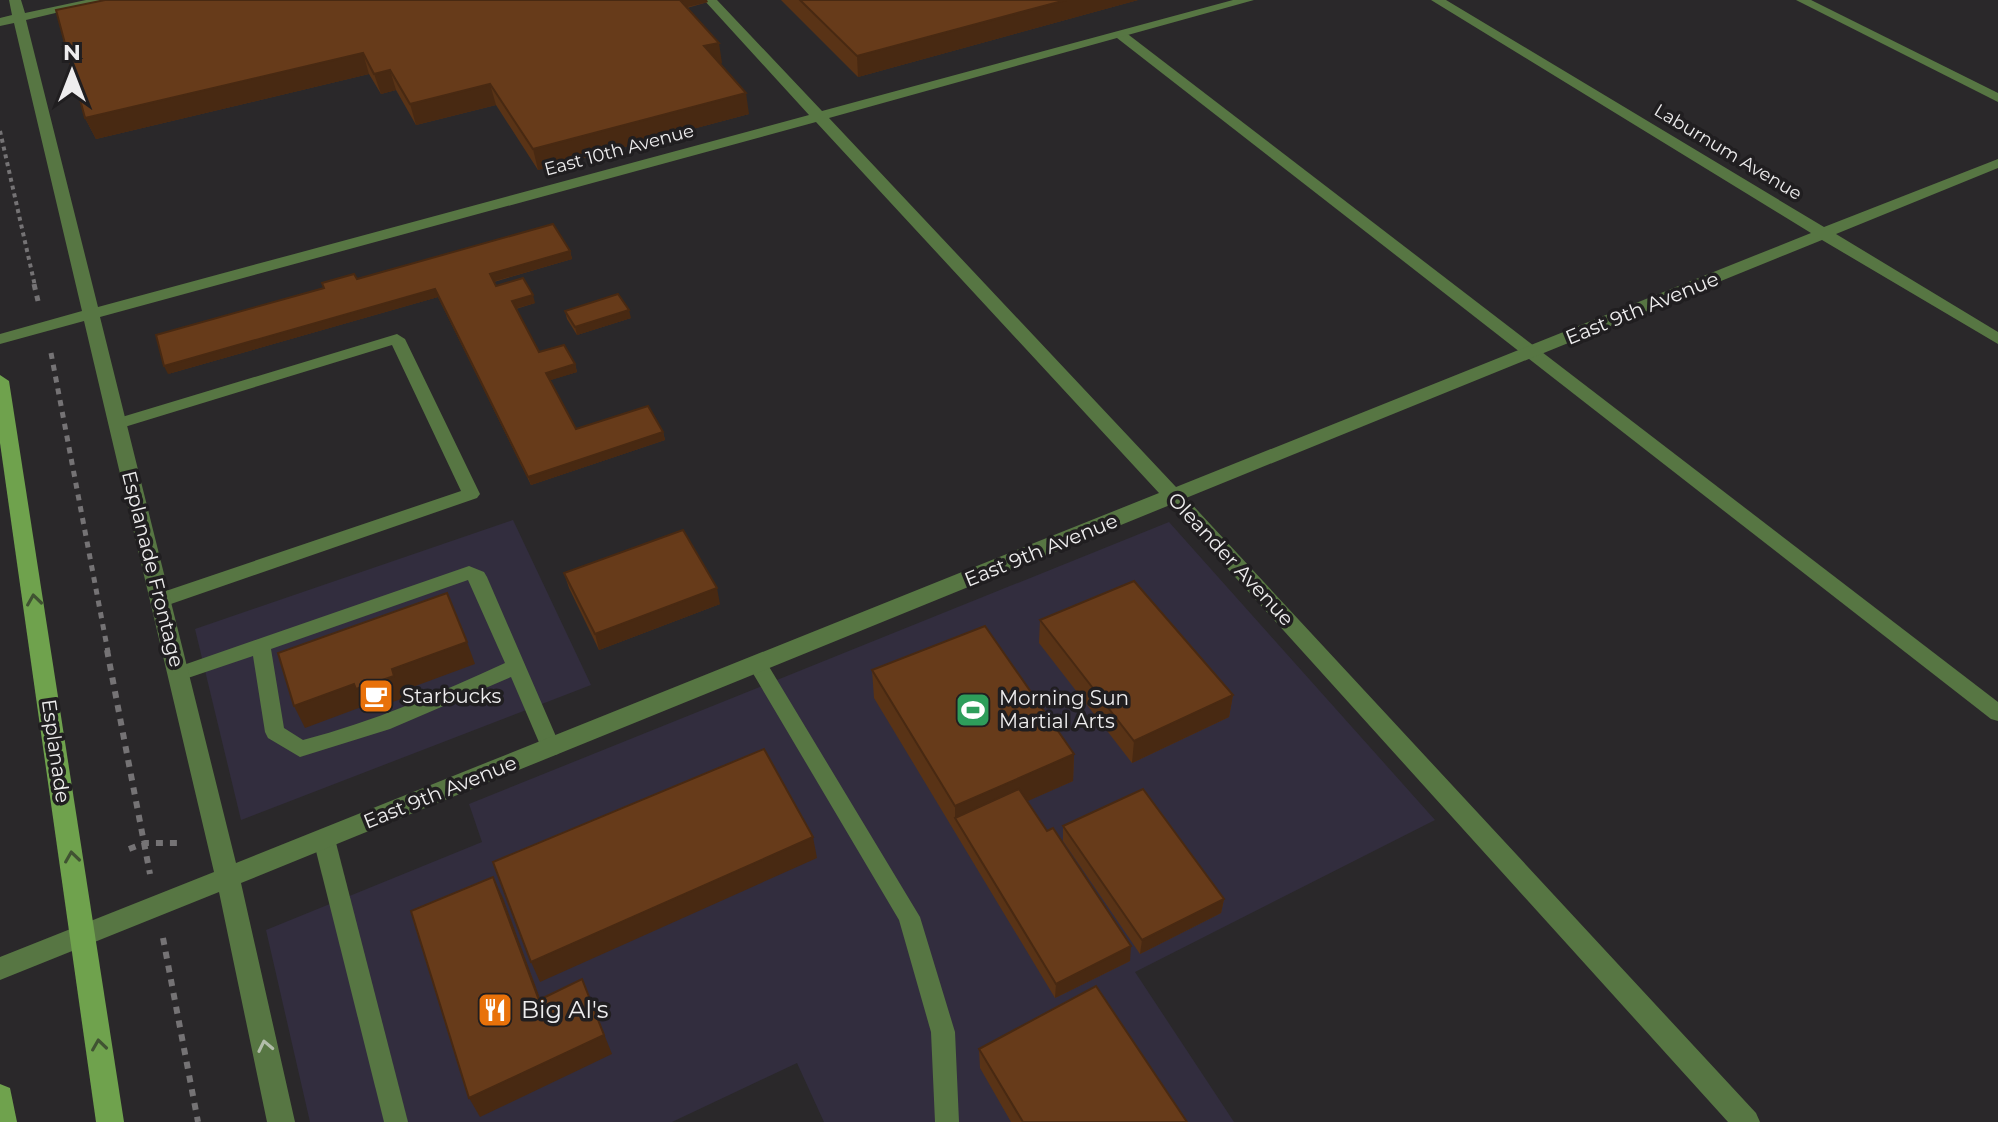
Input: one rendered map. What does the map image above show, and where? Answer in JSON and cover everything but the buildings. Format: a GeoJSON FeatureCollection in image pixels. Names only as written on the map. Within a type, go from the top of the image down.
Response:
{"type":"FeatureCollection","features":[{"type":"Feature","properties":{"kind":"main road","name":"Esplanade"},"geometry":{"type":"LineString","coordinates":[[0,381],[110,1122]]}},
{"type":"Feature","properties":{"kind":"main road"},"geometry":{"type":"LineString","coordinates":[[0,1097],[3,1122]]}},
{"type":"Feature","properties":{"kind":"street","name":"Esplanade Frontage"},"geometry":{"type":"LineString","coordinates":[[15,0],[228,878],[281,1122]]}},
{"type":"Feature","properties":{"kind":"street"},"geometry":{"type":"LineString","coordinates":[[0,22],[104,0]]}},
{"type":"Feature","properties":{"kind":"street","name":"Oleander Avenue"},"geometry":{"type":"LineString","coordinates":[[710,0],[1174,497],[1746,1122]]}},
{"type":"Feature","properties":{"kind":"street","name":"East 10th Avenue"},"geometry":{"type":"LineString","coordinates":[[0,339],[1248,0]]}},
{"type":"Feature","properties":{"kind":"street","name":"Laburnum Avenue"},"geometry":{"type":"LineString","coordinates":[[1437,0],[1998,339]]}},
{"type":"Feature","properties":{"kind":"street","name":"East 9th Avenue"},"geometry":{"type":"LineString","coordinates":[[0,969],[1998,163]]}},
{"type":"Feature","properties":{"kind":"lane"},"geometry":{"type":"LineString","coordinates":[[1802,0],[1998,98]]}},
{"type":"Feature","properties":{"kind":"lane"},"geometry":{"type":"LineString","coordinates":[[1121,35],[1998,713]]}},
{"type":"Feature","properties":{"kind":"lane"},"geometry":{"type":"LineString","coordinates":[[118,424],[397,339],[471,494],[161,600]]}},
{"type":"Feature","properties":{"kind":"lane"},"geometry":{"type":"LineString","coordinates":[[179,674],[469,573],[478,577],[551,748]]}},
{"type":"Feature","properties":{"kind":"lane"},"geometry":{"type":"LineString","coordinates":[[261,645],[275,732],[300,749],[336,741],[410,714],[516,667]]}},
{"type":"Feature","properties":{"kind":"lane"},"geometry":{"type":"LineString","coordinates":[[758,665],[909,917],[943,1032],[947,1122]]}},
{"type":"Feature","properties":{"kind":"lane"},"geometry":{"type":"LineString","coordinates":[[324,839],[396,1122]]}},
{"type":"Feature","properties":{"kind":"path"},"geometry":{"type":"LineString","coordinates":[[0,131],[44,327],[198,1122]]}},
{"type":"Feature","properties":{"kind":"path"},"geometry":{"type":"LineString","coordinates":[[49,360],[63,354]]}},
{"type":"Feature","properties":{"kind":"path"},"geometry":{"type":"LineString","coordinates":[[129,849],[145,843],[179,843]]}},
{"type":"Feature","properties":{"kind":"shaded area"},"geometry":{"type":"Polygon","coordinates":[[[513,520],[591,685],[241,820],[195,629],[513,520]]]}},
{"type":"Feature","properties":{"kind":"shaded area"},"geometry":{"type":"Polygon","coordinates":[[[1169,522],[1435,820],[1135,972],[1234,1122],[824,1122],[797,1063],[672,1122],[310,1122],[266,930],[482,842],[469,804],[1169,522]]]}},
{"type":"Feature","properties":{"kind":"place","name":"Starbucks"},"geometry":{"type":"Point","coordinates":[376,696]}},
{"type":"Feature","properties":{"kind":"place","name":"Morning Sun Martial Arts"},"geometry":{"type":"Point","coordinates":[973,710]}},
{"type":"Feature","properties":{"kind":"place","name":"Big Al's"},"geometry":{"type":"Point","coordinates":[495,1010]}}]}
